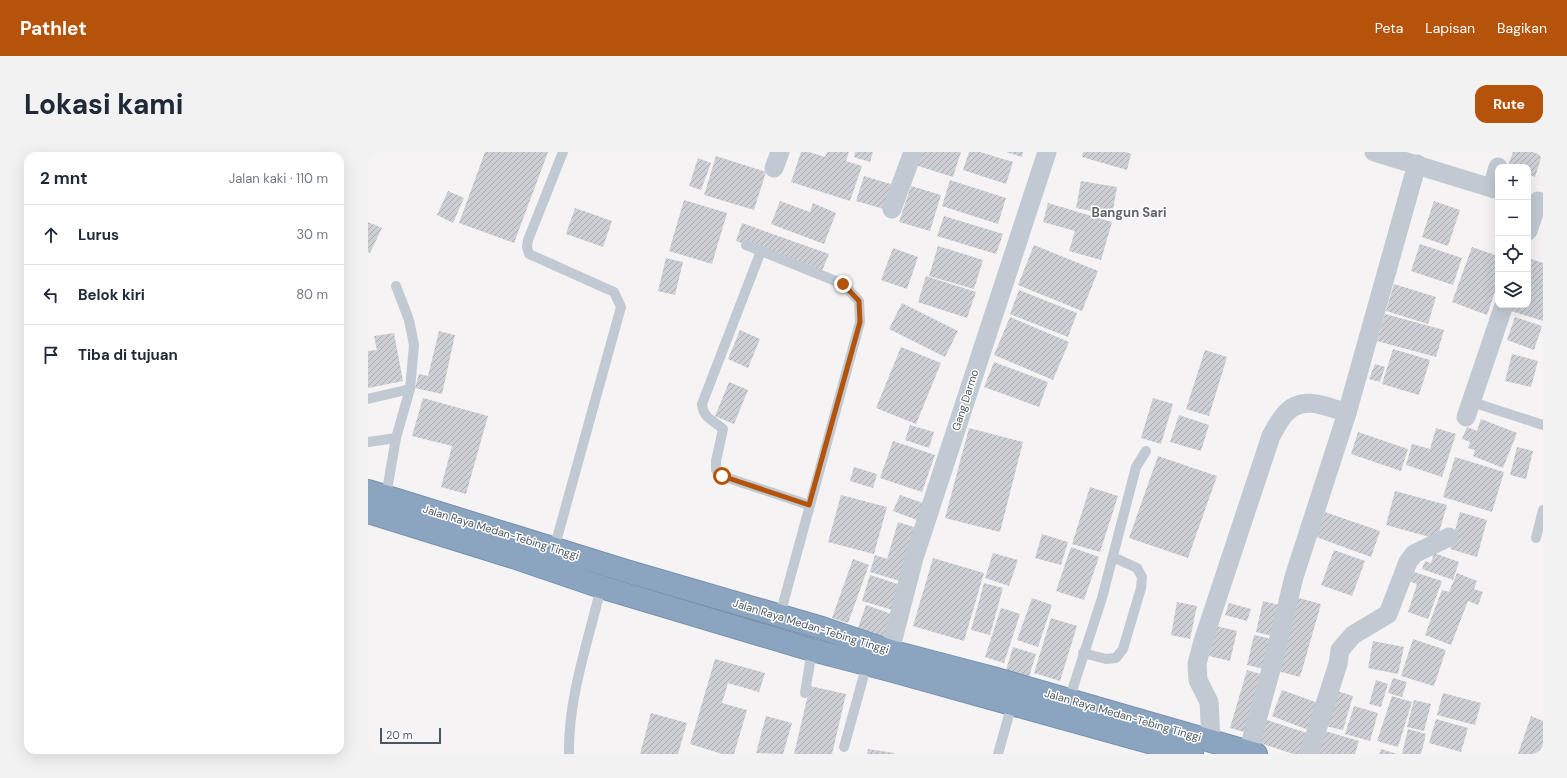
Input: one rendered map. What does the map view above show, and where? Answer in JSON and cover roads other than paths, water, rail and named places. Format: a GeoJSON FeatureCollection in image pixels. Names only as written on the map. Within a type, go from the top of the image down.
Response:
{"type":"FeatureCollection","features":[{"type":"Feature","properties":{"kind":"highway","name":"Jalan Raya Medan-Tebing Tinggi"},"geometry":{"type":"LineString","coordinates":[[372,506],[554,549],[780,615],[890,651],[1211,740],[1252,753]]}},
{"type":"Feature","properties":{"kind":"highway","name":"Jalan Raya Medan-Tebing Tinggi"},"geometry":{"type":"LineString","coordinates":[[372,506],[600,587],[812,650],[1185,753]]}},
{"type":"Feature","properties":{"kind":"street"},"geometry":{"type":"LineString","coordinates":[[892,209],[913,152]]}},
{"type":"Feature","properties":{"kind":"street","name":"Gang Darmo"},"geometry":{"type":"LineString","coordinates":[[890,651],[914,558],[1047,152]]}},
{"type":"Feature","properties":{"kind":"street"},"geometry":{"type":"LineString","coordinates":[[1374,152],[1495,189]]}},
{"type":"Feature","properties":{"kind":"street"},"geometry":{"type":"LineString","coordinates":[[1499,164],[1502,152]]}},
{"type":"Feature","properties":{"kind":"street"},"geometry":{"type":"LineString","coordinates":[[1252,753],[1294,578],[1347,413],[1417,164]]}},
{"type":"Feature","properties":{"kind":"street"},"geometry":{"type":"LineString","coordinates":[[1531,220],[1536,201]]}},
{"type":"Feature","properties":{"kind":"street"},"geometry":{"type":"LineString","coordinates":[[1469,410],[1503,308]]}},
{"type":"Feature","properties":{"kind":"street"},"geometry":{"type":"LineString","coordinates":[[1211,740],[1209,702],[1198,680],[1197,664],[1203,641],[1271,436],[1284,414],[1301,403],[1318,403],[1347,413]]}},
{"type":"Feature","properties":{"kind":"street"},"geometry":{"type":"LineString","coordinates":[[1309,754],[1338,664],[1340,650],[1353,635],[1388,614],[1408,562],[1414,554],[1449,537]]}},
{"type":"Feature","properties":{"kind":"lane"},"geometry":{"type":"LineString","coordinates":[[554,549],[621,307],[614,292],[529,254],[527,247],[528,240],[563,152]]}},
{"type":"Feature","properties":{"kind":"lane"},"geometry":{"type":"LineString","coordinates":[[746,245],[843,284],[859,301],[860,322],[780,615]]}},
{"type":"Feature","properties":{"kind":"lane"},"geometry":{"type":"LineString","coordinates":[[761,251],[702,404],[702,412],[723,429],[716,461],[716,470],[722,476],[809,505]]}},
{"type":"Feature","properties":{"kind":"lane"},"geometry":{"type":"LineString","coordinates":[[372,506],[396,438],[410,389],[414,345],[409,320],[396,286]]}},
{"type":"Feature","properties":{"kind":"lane"},"geometry":{"type":"LineString","coordinates":[[368,398],[410,389]]}},
{"type":"Feature","properties":{"kind":"lane"},"geometry":{"type":"LineString","coordinates":[[1469,410],[1543,425]]}},
{"type":"Feature","properties":{"kind":"lane"},"geometry":{"type":"LineString","coordinates":[[368,442],[396,438]]}},
{"type":"Feature","properties":{"kind":"lane"},"geometry":{"type":"LineString","coordinates":[[1069,700],[1102,598],[1136,466],[1146,451]]}},
{"type":"Feature","properties":{"kind":"lane"},"geometry":{"type":"LineString","coordinates":[[1536,538],[1543,510]]}},
{"type":"Feature","properties":{"kind":"lane"},"geometry":{"type":"LineString","coordinates":[[1083,653],[1106,659],[1116,658],[1123,649],[1126,641],[1141,588],[1142,578],[1137,568],[1113,557]]}},
{"type":"Feature","properties":{"kind":"lane"},"geometry":{"type":"LineString","coordinates":[[569,754],[568,729],[580,665],[600,587]]}},
{"type":"Feature","properties":{"kind":"lane"},"geometry":{"type":"LineString","coordinates":[[805,694],[812,650]]}},
{"type":"Feature","properties":{"kind":"lane"},"geometry":{"type":"LineString","coordinates":[[844,747],[867,664]]}},
{"type":"Feature","properties":{"kind":"lane"},"geometry":{"type":"LineString","coordinates":[[998,754],[1012,704]]}},
{"type":"Feature","properties":{"kind":"district","name":"Bangun Sari"},"geometry":{"type":"Point","coordinates":[1129,212]}}]}
